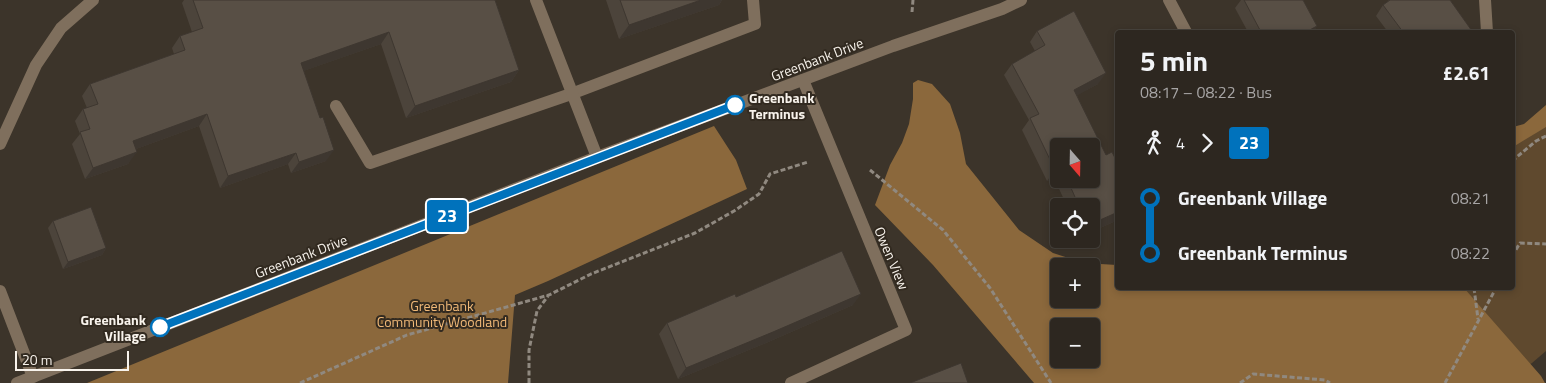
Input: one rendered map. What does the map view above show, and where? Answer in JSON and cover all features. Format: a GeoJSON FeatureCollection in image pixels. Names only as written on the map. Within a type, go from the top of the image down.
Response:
{"type":"FeatureCollection","features":[{"type":"Feature","properties":{"kind":"street"},"geometry":{"type":"LineString","coordinates":[[0,144],[36,65],[61,28],[93,0]]}},
{"type":"Feature","properties":{"kind":"street"},"geometry":{"type":"LineString","coordinates":[[536,0],[597,158]]}},
{"type":"Feature","properties":{"kind":"street"},"geometry":{"type":"LineString","coordinates":[[336,106],[370,164],[571,94],[754,24],[753,0]]}},
{"type":"Feature","properties":{"kind":"street","name":"Greenbank Drive"},"geometry":{"type":"LineString","coordinates":[[17,383],[597,158],[893,46],[1002,9],[1021,0]]}},
{"type":"Feature","properties":{"kind":"street"},"geometry":{"type":"LineString","coordinates":[[1169,0],[1185,30]]}},
{"type":"Feature","properties":{"kind":"street"},"geometry":{"type":"LineString","coordinates":[[1486,0],[1487,30]]}},
{"type":"Feature","properties":{"kind":"street","name":"Owen View"},"geometry":{"type":"LineString","coordinates":[[791,383],[906,330],[803,80]]}},
{"type":"Feature","properties":{"kind":"street"},"geometry":{"type":"LineString","coordinates":[[0,291],[33,377]]}},
{"type":"Feature","properties":{"kind":"path"},"geometry":{"type":"LineString","coordinates":[[1515,158],[1536,141],[1546,136]]}},
{"type":"Feature","properties":{"kind":"path"},"geometry":{"type":"LineString","coordinates":[[300,383],[407,335],[548,295],[591,274],[695,233],[734,211],[759,194],[770,174],[833,155],[864,165],[942,230],[990,288],[1051,383]]}},
{"type":"Feature","properties":{"kind":"path"},"geometry":{"type":"LineString","coordinates":[[1515,251],[1520,243],[1546,244]]}},
{"type":"Feature","properties":{"kind":"path"},"geometry":{"type":"LineString","coordinates":[[1474,290],[1478,319]]}},
{"type":"Feature","properties":{"kind":"path"},"geometry":{"type":"LineString","coordinates":[[1445,383],[1495,290]]}},
{"type":"Feature","properties":{"kind":"path"},"geometry":{"type":"LineString","coordinates":[[529,383],[529,350],[537,310],[548,295]]}},
{"type":"Feature","properties":{"kind":"path"},"geometry":{"type":"LineString","coordinates":[[1240,383],[1253,374],[1325,380],[1330,383]]}},
{"type":"Feature","properties":{"kind":"shaded area"},"geometry":{"type":"Polygon","coordinates":[[[1546,119],[1546,351],[1532,363],[1500,383],[1127,383],[1301,290],[1515,290],[1515,136],[1546,119]]]}},
{"type":"Feature","properties":{"kind":"green space"},"geometry":{"type":"Polygon","coordinates":[[[918,80],[932,84],[950,104],[960,133],[966,164],[1019,230],[1053,253],[1068,258],[1050,258],[1050,308],[1100,308],[1100,264],[1115,265],[1115,290],[1466,290],[1545,383],[1034,383],[933,265],[875,205],[890,165],[902,143],[909,124],[913,99],[913,83],[918,80]]]}},
{"type":"Feature","properties":{"kind":"green space"},"geometry":{"type":"Polygon","coordinates":[[[1546,105],[1546,127],[1515,146],[1515,126],[1524,124],[1546,105]]]}},
{"type":"Feature","properties":{"kind":"green space","name":"Greenbank Community Woodland"},"geometry":{"type":"Polygon","coordinates":[[[714,126],[736,160],[747,189],[515,295],[508,383],[87,383],[714,126]]]}},
{"type":"Feature","properties":{"kind":"building"},"geometry":{"type":"Polygon","coordinates":[[[193,0],[495,0],[519,70],[415,106],[389,32],[301,63],[320,118],[323,117],[334,150],[299,162],[296,153],[228,176],[207,114],[133,141],[137,152],[93,168],[80,132],[90,129],[83,109],[98,104],[90,84],[185,50],[180,36],[203,28],[193,0]]]}},
{"type":"Feature","properties":{"kind":"building"},"geometry":{"type":"Polygon","coordinates":[[[620,0],[701,0],[629,25],[620,0]]]}},
{"type":"Feature","properties":{"kind":"building"},"geometry":{"type":"Polygon","coordinates":[[[1244,0],[1303,0],[1317,26],[1310,30],[1260,30],[1244,0]]]}},
{"type":"Feature","properties":{"kind":"building"},"geometry":{"type":"Polygon","coordinates":[[[1390,0],[1450,0],[1471,30],[1402,30],[1383,5],[1390,0]]]}},
{"type":"Feature","properties":{"kind":"building"},"geometry":{"type":"Polygon","coordinates":[[[1074,11],[1106,73],[1074,90],[1098,138],[1050,138],[1050,160],[1030,118],[1039,114],[1012,64],[1045,45],[1037,31],[1074,11]]]}},
{"type":"Feature","properties":{"kind":"building"},"geometry":{"type":"Polygon","coordinates":[[[1100,143],[1106,155],[1112,152],[1115,158],[1115,213],[1100,220],[1100,198],[1075,198],[1071,188],[1100,188],[1100,143]]]}},
{"type":"Feature","properties":{"kind":"building"},"geometry":{"type":"Polygon","coordinates":[[[91,207],[106,248],[68,262],[53,221],[91,207]]]}},
{"type":"Feature","properties":{"kind":"building"},"geometry":{"type":"Polygon","coordinates":[[[842,251],[861,294],[686,368],[667,323],[735,294],[736,297],[842,251]]]}},
{"type":"Feature","properties":{"kind":"building"},"geometry":{"type":"Polygon","coordinates":[[[961,363],[968,383],[910,383],[961,363]]]}},
{"type":"Feature","properties":{"kind":"bus line","name":"23"},"geometry":{"type":"LineString","coordinates":[[160,327],[578,164],[735,105]]}},
{"type":"Feature","properties":{"kind":"place","name":"Greenbank Terminus"},"geometry":{"type":"Point","coordinates":[735,105]}},
{"type":"Feature","properties":{"kind":"place","name":"Greenbank Village"},"geometry":{"type":"Point","coordinates":[160,327]}}]}
